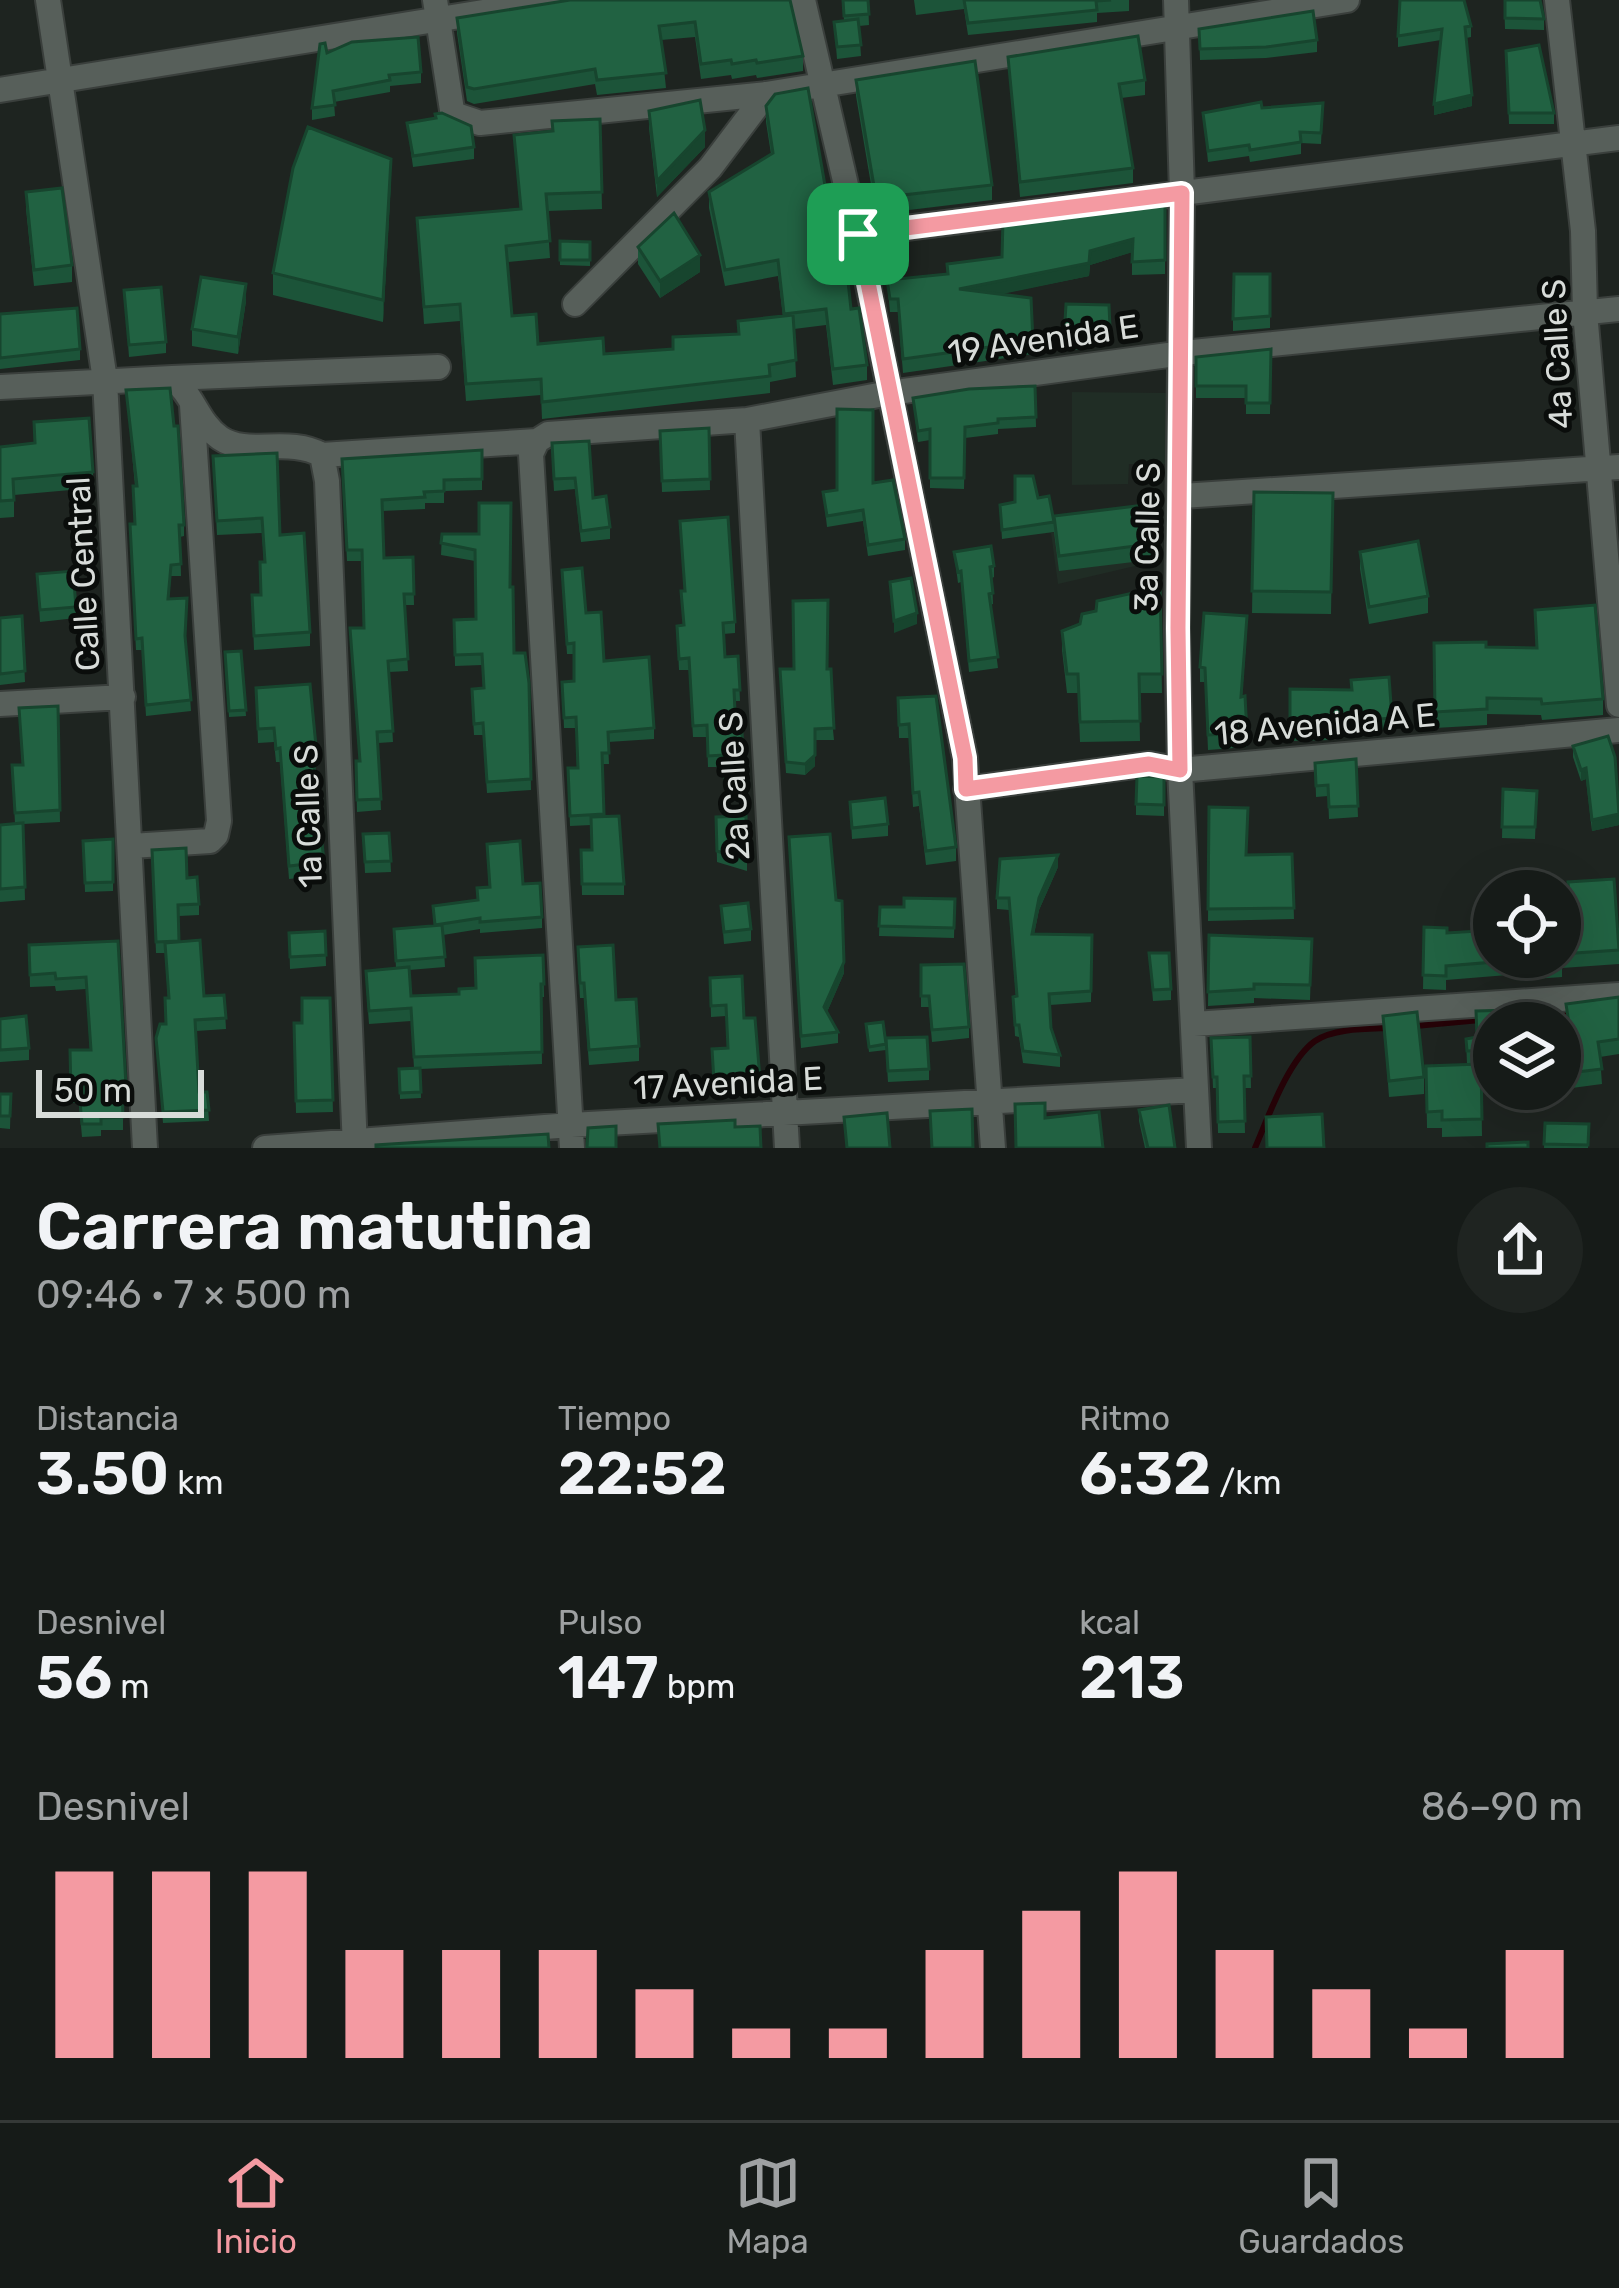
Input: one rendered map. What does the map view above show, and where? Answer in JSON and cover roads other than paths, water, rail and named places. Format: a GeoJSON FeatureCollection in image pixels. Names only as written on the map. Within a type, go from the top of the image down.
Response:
{"type":"FeatureCollection","features":[{"type":"Feature","properties":{"kind":"street","name":"Calle Central"},"geometry":{"type":"LineString","coordinates":[[48,0],[105,380],[145,1148]]}},
{"type":"Feature","properties":{"kind":"street"},"geometry":{"type":"LineString","coordinates":[[0,90],[436,9],[558,0]]}},
{"type":"Feature","properties":{"kind":"street"},"geometry":{"type":"LineString","coordinates":[[803,0],[858,234],[965,758],[993,1148]]}},
{"type":"Feature","properties":{"kind":"street","name":"3a Calle S"},"geometry":{"type":"LineString","coordinates":[[1176,0],[1183,353],[1180,770],[1199,1148]]}},
{"type":"Feature","properties":{"kind":"street"},"geometry":{"type":"LineString","coordinates":[[436,9],[452,110],[480,123],[766,94],[1347,0]]}},
{"type":"Feature","properties":{"kind":"street","name":"4a Calle S"},"geometry":{"type":"LineString","coordinates":[[1557,0],[1583,231],[1585,312],[1608,468],[1619,705]]}},
{"type":"Feature","properties":{"kind":"street"},"geometry":{"type":"LineString","coordinates":[[575,304],[710,168],[766,94]]}},
{"type":"Feature","properties":{"kind":"street"},"geometry":{"type":"LineString","coordinates":[[858,234],[1619,138]]}},
{"type":"Feature","properties":{"kind":"street","name":"19 Avenida E"},"geometry":{"type":"LineString","coordinates":[[325,468],[543,438],[747,420],[890,393],[1183,353],[1619,309]]}},
{"type":"Feature","properties":{"kind":"street"},"geometry":{"type":"LineString","coordinates":[[0,387],[438,367]]}},
{"type":"Feature","properties":{"kind":"street"},"geometry":{"type":"LineString","coordinates":[[172,378],[220,438],[244,446],[304,445],[325,468]]}},
{"type":"Feature","properties":{"kind":"street"},"geometry":{"type":"LineString","coordinates":[[131,846],[210,841],[219,821],[192,399]]}},
{"type":"Feature","properties":{"kind":"street","name":"2a Calle S"},"geometry":{"type":"LineString","coordinates":[[747,420],[787,1148]]}},
{"type":"Feature","properties":{"kind":"street"},"geometry":{"type":"LineString","coordinates":[[543,438],[531,454],[572,1137]]}},
{"type":"Feature","properties":{"kind":"street","name":"1a Calle S"},"geometry":{"type":"LineString","coordinates":[[325,468],[355,1145]]}},
{"type":"Feature","properties":{"kind":"street"},"geometry":{"type":"LineString","coordinates":[[1182,496],[1608,468]]}},
{"type":"Feature","properties":{"kind":"street"},"geometry":{"type":"LineString","coordinates":[[0,704],[123,697]]}},
{"type":"Feature","properties":{"kind":"street","name":"18 Avenida A E"},"geometry":{"type":"LineString","coordinates":[[966,789],[1149,764],[1180,770],[1619,730]]}},
{"type":"Feature","properties":{"kind":"street"},"geometry":{"type":"LineString","coordinates":[[1194,1024],[1619,995]]}},
{"type":"Feature","properties":{"kind":"street","name":"17 Avenida E"},"geometry":{"type":"LineString","coordinates":[[265,1148],[572,1137],[785,1112],[1196,1090]]}},
{"type":"Feature","properties":{"kind":"waterway"},"geometry":{"type":"LineString","coordinates":[[1415,1026],[1473,1021]]}},
{"type":"Feature","properties":{"kind":"waterway"},"geometry":{"type":"LineString","coordinates":[[1255,1148],[1288,1075],[1315,1041],[1341,1031],[1390,1028]]}}]}
